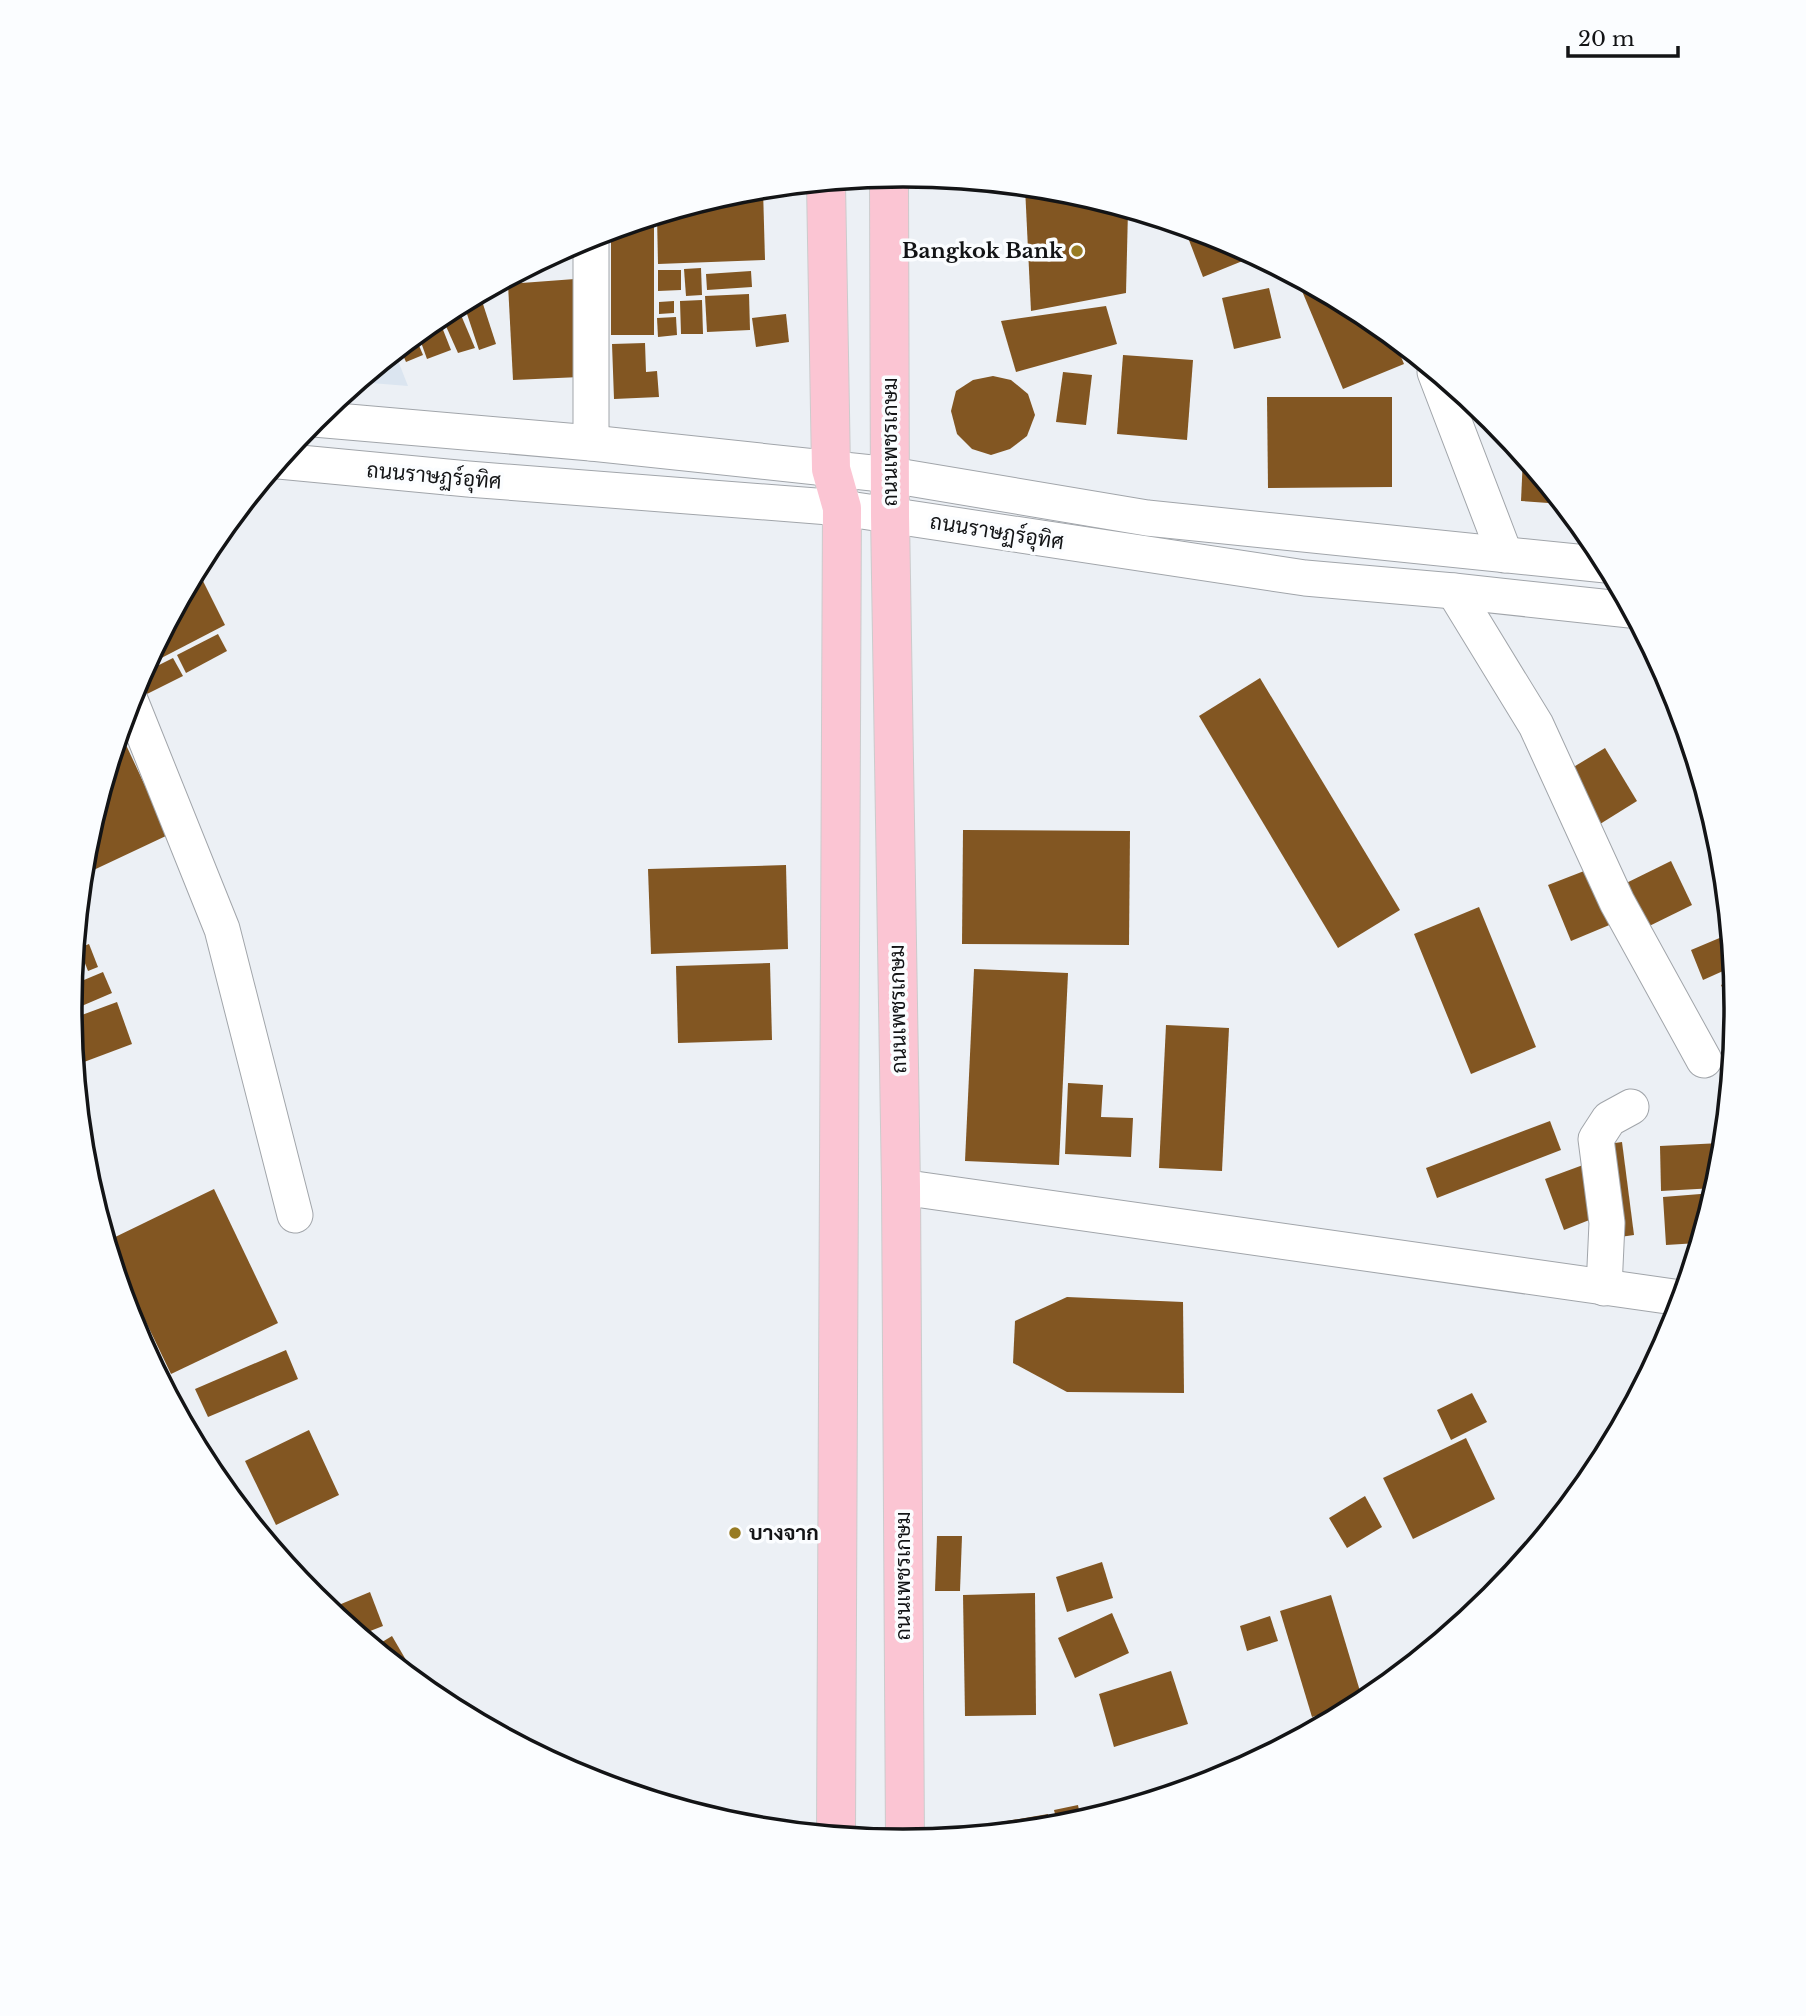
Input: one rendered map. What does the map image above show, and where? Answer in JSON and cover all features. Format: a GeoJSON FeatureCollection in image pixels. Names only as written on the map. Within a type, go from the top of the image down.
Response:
{"type":"FeatureCollection","features":[{"type":"Feature","properties":{"kind":"main road","name":"ถนนเพชรเกษม"},"geometry":{"type":"LineString","coordinates":[[889,188],[890,516],[901,1187],[905,1829]]}},
{"type":"Feature","properties":{"kind":"main road"},"geometry":{"type":"LineString","coordinates":[[826,191],[831,469],[842,508],[836,1826]]}},
{"type":"Feature","properties":{"kind":"street"},"geometry":{"type":"LineString","coordinates":[[591,249],[591,443]]}},
{"type":"Feature","properties":{"kind":"street"},"geometry":{"type":"LineString","coordinates":[[1441,389],[1505,555]]}},
{"type":"Feature","properties":{"kind":"street"},"geometry":{"type":"LineString","coordinates":[[331,420],[591,443],[891,475],[1147,518],[1592,564]]}},
{"type":"Feature","properties":{"kind":"street","name":"ถนนราษฏร์อุทิศ"},"geometry":{"type":"LineString","coordinates":[[291,462],[468,479],[842,508],[1305,578],[1620,609]]}},
{"type":"Feature","properties":{"kind":"street"},"geometry":{"type":"LineString","coordinates":[[1454,591],[1536,725],[1618,902],[1704,1060]]}},
{"type":"Feature","properties":{"kind":"street"},"geometry":{"type":"LineString","coordinates":[[137,716],[222,929],[295,1215]]}},
{"type":"Feature","properties":{"kind":"street"},"geometry":{"type":"LineString","coordinates":[[1604,1288],[1607,1223],[1597,1139],[1609,1119],[1631,1107]]}},
{"type":"Feature","properties":{"kind":"street"},"geometry":{"type":"LineString","coordinates":[[901,1187],[1671,1297]]}},
{"type":"Feature","properties":{"kind":"shaded area"},"geometry":{"type":"Polygon","coordinates":[[[398,361],[408,386],[372,383],[398,361]]]}},
{"type":"Feature","properties":{"kind":"building","name":"Bangkok Bank"},"geometry":{"type":"Polygon","coordinates":[[[1025,197],[1128,219],[1126,293],[1031,311],[1025,197]]]}},
{"type":"Feature","properties":{"kind":"building"},"geometry":{"type":"Polygon","coordinates":[[[763,200],[765,260],[658,264],[657,225],[691,215],[763,200]]]}},
{"type":"Feature","properties":{"kind":"building"},"geometry":{"type":"Polygon","coordinates":[[[654,226],[654,335],[611,335],[611,242],[654,226]]]}},
{"type":"Feature","properties":{"kind":"building"},"geometry":{"type":"Polygon","coordinates":[[[1189,239],[1242,261],[1203,277],[1189,239]]]}},
{"type":"Feature","properties":{"kind":"building"},"geometry":{"type":"Polygon","coordinates":[[[701,268],[702,295],[686,296],[684,269],[701,268]]]}},
{"type":"Feature","properties":{"kind":"building"},"geometry":{"type":"Polygon","coordinates":[[[658,270],[681,270],[681,290],[658,291],[658,270]]]}},
{"type":"Feature","properties":{"kind":"building"},"geometry":{"type":"Polygon","coordinates":[[[751,271],[752,287],[707,290],[706,274],[751,271]]]}},
{"type":"Feature","properties":{"kind":"building"},"geometry":{"type":"Polygon","coordinates":[[[575,279],[580,377],[513,380],[508,289],[519,283],[575,279]]]}},
{"type":"Feature","properties":{"kind":"building"},"geometry":{"type":"Polygon","coordinates":[[[1269,288],[1281,338],[1234,349],[1222,298],[1269,288]]]}},
{"type":"Feature","properties":{"kind":"building"},"geometry":{"type":"Polygon","coordinates":[[[1302,291],[1400,355],[1404,364],[1343,389],[1302,291]]]}},
{"type":"Feature","properties":{"kind":"building"},"geometry":{"type":"Polygon","coordinates":[[[749,294],[750,330],[707,332],[705,296],[749,294]]]}},
{"type":"Feature","properties":{"kind":"building"},"geometry":{"type":"Polygon","coordinates":[[[702,300],[703,334],[681,334],[680,301],[702,300]]]}},
{"type":"Feature","properties":{"kind":"building"},"geometry":{"type":"Polygon","coordinates":[[[674,301],[674,313],[659,314],[659,302],[674,301]]]}},
{"type":"Feature","properties":{"kind":"building"},"geometry":{"type":"Polygon","coordinates":[[[483,303],[496,344],[479,350],[467,313],[483,303]]]}},
{"type":"Feature","properties":{"kind":"building"},"geometry":{"type":"Polygon","coordinates":[[[1106,306],[1117,344],[1016,372],[1001,321],[1106,306]]]}},
{"type":"Feature","properties":{"kind":"building"},"geometry":{"type":"Polygon","coordinates":[[[786,314],[789,342],[756,347],[752,318],[786,314]]]}},
{"type":"Feature","properties":{"kind":"building"},"geometry":{"type":"Polygon","coordinates":[[[462,317],[475,348],[458,353],[446,327],[462,317]]]}},
{"type":"Feature","properties":{"kind":"building"},"geometry":{"type":"Polygon","coordinates":[[[676,317],[677,335],[658,337],[657,318],[676,317]]]}},
{"type":"Feature","properties":{"kind":"building"},"geometry":{"type":"Polygon","coordinates":[[[443,329],[451,350],[427,359],[422,344],[443,329]]]}},
{"type":"Feature","properties":{"kind":"building"},"geometry":{"type":"Polygon","coordinates":[[[645,343],[646,372],[657,371],[659,397],[614,399],[612,344],[645,343]]]}},
{"type":"Feature","properties":{"kind":"building"},"geometry":{"type":"Polygon","coordinates":[[[419,346],[423,355],[406,362],[404,357],[419,346]]]}},
{"type":"Feature","properties":{"kind":"building"},"geometry":{"type":"Polygon","coordinates":[[[1123,355],[1193,360],[1187,440],[1117,434],[1123,355]]]}},
{"type":"Feature","properties":{"kind":"building"},"geometry":{"type":"Polygon","coordinates":[[[1063,372],[1092,375],[1086,425],[1056,422],[1063,372]]]}},
{"type":"Feature","properties":{"kind":"building"},"geometry":{"type":"Polygon","coordinates":[[[993,376],[1011,380],[1028,394],[1035,415],[1027,436],[1010,449],[991,455],[972,449],[957,434],[951,411],[956,391],[973,380],[993,376]]]}},
{"type":"Feature","properties":{"kind":"building"},"geometry":{"type":"Polygon","coordinates":[[[1267,397],[1392,397],[1392,487],[1268,488],[1267,397]]]}},
{"type":"Feature","properties":{"kind":"building"},"geometry":{"type":"Polygon","coordinates":[[[1522,470],[1550,503],[1521,501],[1522,470]]]}},
{"type":"Feature","properties":{"kind":"building"},"geometry":{"type":"Polygon","coordinates":[[[203,581],[225,625],[161,658],[203,581]]]}},
{"type":"Feature","properties":{"kind":"building"},"geometry":{"type":"Polygon","coordinates":[[[218,634],[227,651],[186,673],[177,655],[218,634]]]}},
{"type":"Feature","properties":{"kind":"building"},"geometry":{"type":"Polygon","coordinates":[[[173,658],[183,676],[145,695],[145,694],[158,666],[173,658]]]}},
{"type":"Feature","properties":{"kind":"building"},"geometry":{"type":"Polygon","coordinates":[[[1260,678],[1400,910],[1338,948],[1199,716],[1260,678]]]}},
{"type":"Feature","properties":{"kind":"building"},"geometry":{"type":"Polygon","coordinates":[[[126,745],[168,835],[94,870],[110,796],[126,745]]]}},
{"type":"Feature","properties":{"kind":"building"},"geometry":{"type":"Polygon","coordinates":[[[1605,748],[1637,801],[1584,834],[1552,780],[1605,748]]]}},
{"type":"Feature","properties":{"kind":"building"},"geometry":{"type":"Polygon","coordinates":[[[963,830],[1130,831],[1129,945],[962,944],[963,830]]]}},
{"type":"Feature","properties":{"kind":"building"},"geometry":{"type":"Polygon","coordinates":[[[1671,861],[1692,905],[1633,934],[1612,890],[1671,861]]]}},
{"type":"Feature","properties":{"kind":"building"},"geometry":{"type":"Polygon","coordinates":[[[786,865],[788,949],[651,954],[648,869],[786,865]]]}},
{"type":"Feature","properties":{"kind":"building"},"geometry":{"type":"Polygon","coordinates":[[[1597,866],[1619,921],[1571,941],[1548,885],[1597,866]]]}},
{"type":"Feature","properties":{"kind":"building"},"geometry":{"type":"Polygon","coordinates":[[[1479,907],[1536,1047],[1471,1074],[1414,934],[1479,907]]]}},
{"type":"Feature","properties":{"kind":"building"},"geometry":{"type":"Polygon","coordinates":[[[1720,938],[1723,971],[1703,980],[1691,950],[1720,938]]]}},
{"type":"Feature","properties":{"kind":"building"},"geometry":{"type":"Polygon","coordinates":[[[89,944],[98,967],[88,971],[84,960],[85,946],[89,944]]]}},
{"type":"Feature","properties":{"kind":"building"},"geometry":{"type":"Polygon","coordinates":[[[770,963],[772,1040],[678,1043],[676,966],[770,963]]]}},
{"type":"Feature","properties":{"kind":"building"},"geometry":{"type":"Polygon","coordinates":[[[974,969],[1068,973],[1059,1165],[965,1161],[974,969]]]}},
{"type":"Feature","properties":{"kind":"building"},"geometry":{"type":"Polygon","coordinates":[[[103,972],[112,993],[82,1006],[83,980],[103,972]]]}},
{"type":"Feature","properties":{"kind":"building"},"geometry":{"type":"Polygon","coordinates":[[[117,1002],[132,1044],[84,1062],[82,1015],[117,1002]]]}},
{"type":"Feature","properties":{"kind":"building"},"geometry":{"type":"Polygon","coordinates":[[[1166,1025],[1229,1028],[1222,1171],[1159,1168],[1166,1025]]]}},
{"type":"Feature","properties":{"kind":"building"},"geometry":{"type":"Polygon","coordinates":[[[1068,1083],[1103,1085],[1101,1117],[1133,1118],[1131,1157],[1065,1154],[1068,1083]]]}},
{"type":"Feature","properties":{"kind":"building"},"geometry":{"type":"Polygon","coordinates":[[[1550,1121],[1561,1150],[1437,1198],[1426,1168],[1550,1121]]]}},
{"type":"Feature","properties":{"kind":"building"},"geometry":{"type":"Polygon","coordinates":[[[1622,1142],[1634,1235],[1613,1238],[1601,1145],[1622,1142]]]}},
{"type":"Feature","properties":{"kind":"building"},"geometry":{"type":"Polygon","coordinates":[[[1712,1143],[1703,1189],[1661,1191],[1660,1146],[1712,1143]]]}},
{"type":"Feature","properties":{"kind":"building"},"geometry":{"type":"Polygon","coordinates":[[[1583,1165],[1602,1215],[1564,1230],[1545,1179],[1583,1165]]]}},
{"type":"Feature","properties":{"kind":"building"},"geometry":{"type":"Polygon","coordinates":[[[214,1189],[278,1323],[171,1374],[141,1312],[115,1237],[214,1189]]]}},
{"type":"Feature","properties":{"kind":"building"},"geometry":{"type":"Polygon","coordinates":[[[1702,1194],[1689,1244],[1666,1245],[1663,1197],[1702,1194]]]}},
{"type":"Feature","properties":{"kind":"building"},"geometry":{"type":"Polygon","coordinates":[[[1067,1297],[1183,1302],[1184,1393],[1067,1392],[1013,1363],[1015,1321],[1067,1297]]]}},
{"type":"Feature","properties":{"kind":"building"},"geometry":{"type":"Polygon","coordinates":[[[286,1350],[298,1379],[208,1417],[195,1389],[286,1350]]]}},
{"type":"Feature","properties":{"kind":"building"},"geometry":{"type":"Polygon","coordinates":[[[1472,1393],[1487,1422],[1451,1440],[1437,1410],[1472,1393]]]}},
{"type":"Feature","properties":{"kind":"building"},"geometry":{"type":"Polygon","coordinates":[[[309,1430],[339,1495],[276,1525],[245,1461],[309,1430]]]}},
{"type":"Feature","properties":{"kind":"building"},"geometry":{"type":"Polygon","coordinates":[[[1466,1438],[1495,1499],[1413,1539],[1383,1478],[1466,1438]]]}},
{"type":"Feature","properties":{"kind":"building"},"geometry":{"type":"Polygon","coordinates":[[[1365,1496],[1382,1527],[1347,1548],[1329,1518],[1365,1496]]]}},
{"type":"Feature","properties":{"kind":"building"},"geometry":{"type":"Polygon","coordinates":[[[937,1536],[962,1536],[960,1591],[935,1591],[937,1536]]]}},
{"type":"Feature","properties":{"kind":"building"},"geometry":{"type":"Polygon","coordinates":[[[1102,1562],[1113,1598],[1067,1612],[1056,1577],[1102,1562]]]}},
{"type":"Feature","properties":{"kind":"building"},"geometry":{"type":"Polygon","coordinates":[[[370,1592],[383,1626],[370,1631],[340,1604],[370,1592]]]}},
{"type":"Feature","properties":{"kind":"building"},"geometry":{"type":"Polygon","coordinates":[[[1035,1593],[1036,1715],[965,1716],[963,1595],[1035,1593]]]}},
{"type":"Feature","properties":{"kind":"building"},"geometry":{"type":"Polygon","coordinates":[[[1331,1595],[1360,1690],[1312,1717],[1280,1611],[1331,1595]]]}},
{"type":"Feature","properties":{"kind":"building"},"geometry":{"type":"Polygon","coordinates":[[[1112,1613],[1129,1653],[1075,1678],[1058,1638],[1112,1613]]]}},
{"type":"Feature","properties":{"kind":"building"},"geometry":{"type":"Polygon","coordinates":[[[1270,1616],[1278,1641],[1247,1651],[1240,1626],[1270,1616]]]}},
{"type":"Feature","properties":{"kind":"building"},"geometry":{"type":"Polygon","coordinates":[[[392,1636],[407,1662],[403,1659],[382,1642],[392,1636]]]}},
{"type":"Feature","properties":{"kind":"building"},"geometry":{"type":"Polygon","coordinates":[[[1171,1671],[1188,1724],[1114,1747],[1099,1694],[1171,1671]]]}},
{"type":"Feature","properties":{"kind":"building"},"geometry":{"type":"Polygon","coordinates":[[[1078,1805],[1079,1809],[1055,1814],[1054,1810],[1078,1805]]]}},
{"type":"Feature","properties":{"kind":"building"},"geometry":{"type":"Polygon","coordinates":[[[1048,1814],[1048,1816],[990,1824],[1048,1814]]]}},
{"type":"Feature","properties":{"kind":"place","name":"Bangkok Bank"},"geometry":{"type":"Point","coordinates":[1077,251]}},
{"type":"Feature","properties":{"kind":"place","name":"บางจาก"},"geometry":{"type":"Point","coordinates":[735,1533]}}]}
